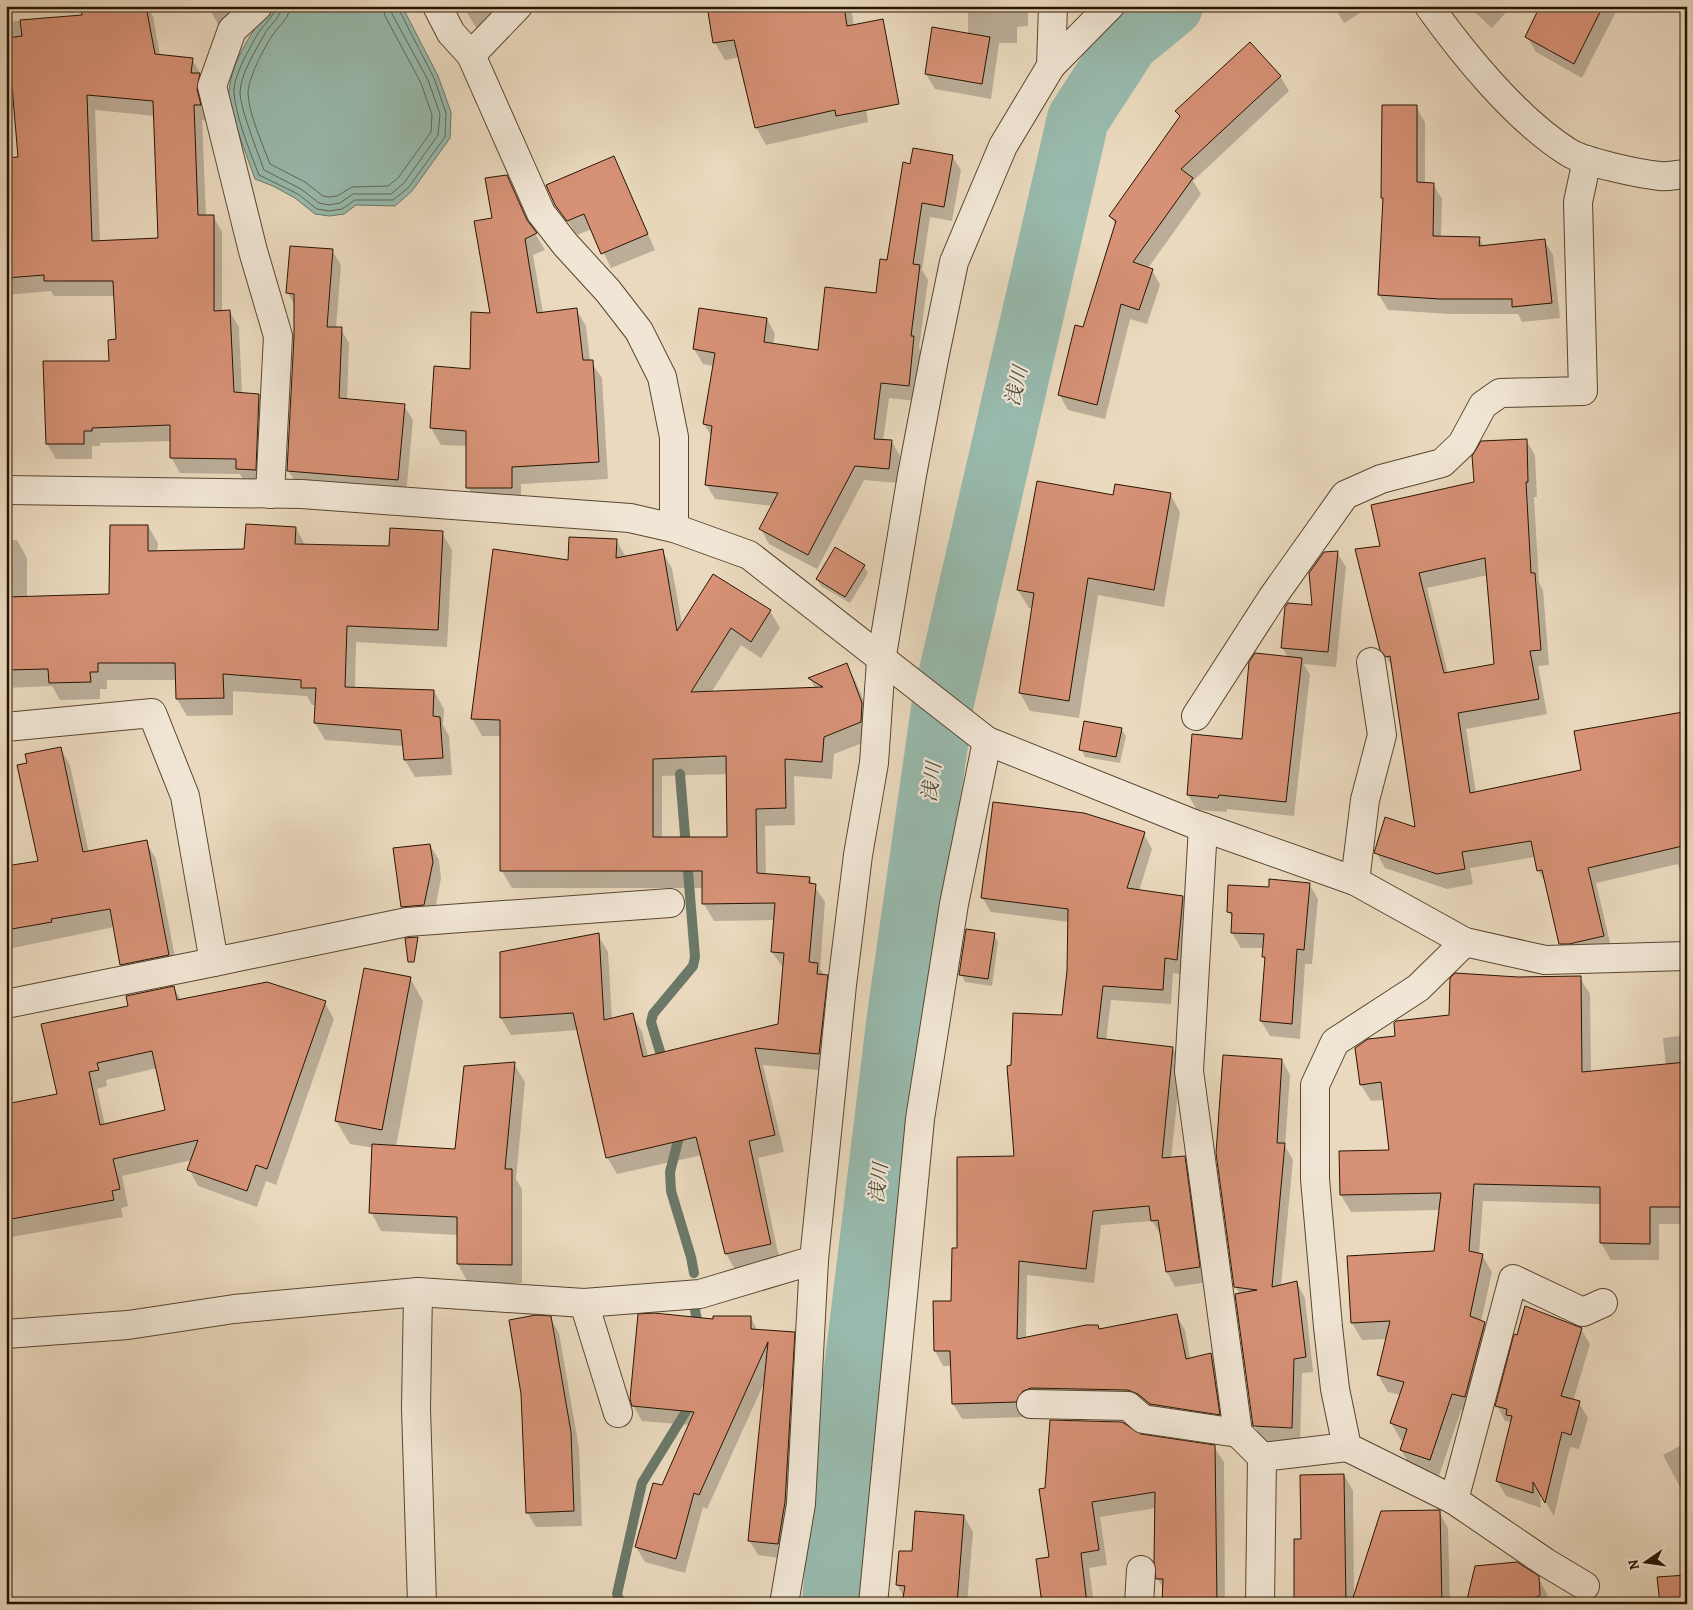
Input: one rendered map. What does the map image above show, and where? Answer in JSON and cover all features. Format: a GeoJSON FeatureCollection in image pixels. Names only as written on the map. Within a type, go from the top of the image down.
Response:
{"type":"FeatureCollection","features":[{"type":"Feature","properties":{"kind":"street"},"geometry":{"type":"LineString","coordinates":[[258,6],[232,30],[212,86],[251,241],[278,336],[270,494]]}},
{"type":"Feature","properties":{"kind":"street"},"geometry":{"type":"LineString","coordinates":[[437,6],[451,33],[471,55],[541,213],[565,244],[608,291],[639,331],[662,377],[674,437],[674,528]]}},
{"type":"Feature","properties":{"kind":"street"},"geometry":{"type":"LineString","coordinates":[[471,55],[518,6]]}},
{"type":"Feature","properties":{"kind":"street"},"geometry":{"type":"LineString","coordinates":[[1051,66],[1053,6]]}},
{"type":"Feature","properties":{"kind":"street"},"geometry":{"type":"LineString","coordinates":[[784,1604],[801,1504],[814,1260],[842,985],[858,855],[889,666],[912,475],[954,262],[1003,146],[1051,66],[1110,6]]}},
{"type":"Feature","properties":{"kind":"street"},"geometry":{"type":"LineString","coordinates":[[1429,6],[1445,30],[1512,106],[1569,153],[1587,160],[1661,176],[1687,174]]}},
{"type":"Feature","properties":{"kind":"street"},"geometry":{"type":"LineString","coordinates":[[1196,716],[1272,598],[1345,494],[1381,479],[1442,463],[1462,444],[1483,405],[1500,393],[1583,391],[1578,202],[1587,160]]}},
{"type":"Feature","properties":{"kind":"street"},"geometry":{"type":"LineString","coordinates":[[6,490],[270,494],[630,518],[674,528],[748,555],[981,736],[1203,827],[1354,882],[1465,942],[1545,960],[1687,956]]}},
{"type":"Feature","properties":{"kind":"street"},"geometry":{"type":"LineString","coordinates":[[1354,882],[1365,800],[1382,735],[1371,662]]}},
{"type":"Feature","properties":{"kind":"street"},"geometry":{"type":"LineString","coordinates":[[6,727],[152,713],[185,796],[214,962]]}},
{"type":"Feature","properties":{"kind":"street"},"geometry":{"type":"LineString","coordinates":[[874,1604],[920,1119],[981,736]]}},
{"type":"Feature","properties":{"kind":"street"},"geometry":{"type":"LineString","coordinates":[[1203,827],[1189,1071],[1238,1433]]}},
{"type":"Feature","properties":{"kind":"street"},"geometry":{"type":"LineString","coordinates":[[6,1004],[407,922],[670,904]]}},
{"type":"Feature","properties":{"kind":"street"},"geometry":{"type":"LineString","coordinates":[[1347,1447],[1335,1389],[1328,1327],[1315,1179],[1315,1085],[1335,1042],[1418,988],[1465,942]]}},
{"type":"Feature","properties":{"kind":"street"},"geometry":{"type":"LineString","coordinates":[[6,1334],[128,1325],[234,1309],[418,1292],[584,1303],[700,1294],[814,1260]]}},
{"type":"Feature","properties":{"kind":"street"},"geometry":{"type":"LineString","coordinates":[[1454,1500],[1513,1279],[1583,1312],[1603,1304]]}},
{"type":"Feature","properties":{"kind":"street"},"geometry":{"type":"LineString","coordinates":[[418,1292],[416,1408],[422,1604]]}},
{"type":"Feature","properties":{"kind":"street"},"geometry":{"type":"LineString","coordinates":[[584,1303],[618,1414]]}},
{"type":"Feature","properties":{"kind":"street"},"geometry":{"type":"LineString","coordinates":[[1031,1404],[1128,1406],[1143,1419],[1238,1433],[1262,1457],[1260,1604]]}},
{"type":"Feature","properties":{"kind":"street"},"geometry":{"type":"LineString","coordinates":[[1262,1457],[1347,1447],[1454,1500],[1585,1586]]}},
{"type":"Feature","properties":{"kind":"street"},"geometry":{"type":"LineString","coordinates":[[1139,1604],[1141,1570]]}},
{"type":"Feature","properties":{"kind":"water"},"geometry":{"type":"Polygon","coordinates":[[[272,6],[400,6],[405,12],[438,76],[451,112],[450,138],[412,191],[395,206],[356,205],[344,214],[329,216],[315,214],[295,198],[255,179],[231,109],[229,91],[234,68],[244,46],[272,6]]]}},
{"type":"Feature","properties":{"kind":"building"},"geometry":{"type":"Polygon","coordinates":[[[104,6],[146,6],[155,54],[193,58],[191,73],[200,73],[197,89],[201,105],[194,105],[198,215],[214,215],[214,311],[230,310],[234,392],[259,394],[256,470],[236,469],[236,459],[170,458],[170,425],[92,428],[92,431],[84,431],[84,444],[46,444],[43,361],[109,361],[108,340],[116,339],[113,281],[44,281],[44,275],[6,278],[6,158],[18,157],[8,38],[22,36],[20,20],[82,15],[81,11],[104,6]],[[87,95],[92,241],[158,238],[153,101],[87,95]]]}},
{"type":"Feature","properties":{"kind":"building"},"geometry":{"type":"Polygon","coordinates":[[[707,6],[844,6],[847,26],[883,19],[899,104],[836,116],[835,110],[755,128],[734,40],[713,43],[707,6]]]}},
{"type":"Feature","properties":{"kind":"building"},"geometry":{"type":"Polygon","coordinates":[[[1540,6],[1603,6],[1574,64],[1525,37],[1540,6]]]}},
{"type":"Feature","properties":{"kind":"building"},"geometry":{"type":"Polygon","coordinates":[[[932,27],[990,37],[982,84],[925,74],[932,27]]]}},
{"type":"Feature","properties":{"kind":"building"},"geometry":{"type":"Polygon","coordinates":[[[1250,42],[1281,76],[1181,169],[1193,178],[1133,262],[1153,269],[1139,310],[1121,304],[1097,405],[1058,395],[1075,325],[1083,327],[1116,221],[1109,216],[1180,116],[1175,111],[1250,42]]]}},
{"type":"Feature","properties":{"kind":"building"},"geometry":{"type":"Polygon","coordinates":[[[1382,105],[1417,105],[1417,182],[1434,183],[1433,236],[1480,237],[1479,246],[1545,239],[1552,303],[1512,307],[1512,299],[1440,299],[1378,295],[1383,198],[1381,198],[1382,105]]]}},
{"type":"Feature","properties":{"kind":"building"},"geometry":{"type":"Polygon","coordinates":[[[913,148],[953,155],[944,207],[922,203],[913,264],[920,265],[911,336],[914,336],[909,386],[881,383],[874,439],[892,440],[889,469],[855,466],[808,555],[759,529],[778,493],[705,485],[712,426],[703,424],[715,353],[693,349],[699,308],[767,318],[764,342],[818,350],[825,287],[876,293],[880,259],[887,260],[903,162],[910,164],[913,148]]]}},
{"type":"Feature","properties":{"kind":"building"},"geometry":{"type":"Polygon","coordinates":[[[614,156],[648,234],[601,254],[584,214],[567,221],[555,205],[546,185],[614,156]]]}},
{"type":"Feature","properties":{"kind":"building"},"geometry":{"type":"Polygon","coordinates":[[[507,175],[527,220],[537,233],[525,239],[537,313],[577,308],[583,360],[593,360],[599,462],[512,467],[512,488],[466,488],[466,431],[430,428],[434,366],[470,369],[471,312],[490,313],[474,221],[492,218],[485,178],[507,175]]]}},
{"type":"Feature","properties":{"kind":"building"},"geometry":{"type":"Polygon","coordinates":[[[290,246],[333,249],[327,327],[342,327],[339,398],[405,404],[398,480],[287,471],[294,337],[294,294],[286,293],[290,246]]]}},
{"type":"Feature","properties":{"kind":"building"},"geometry":{"type":"Polygon","coordinates":[[[1527,439],[1528,482],[1526,482],[1531,573],[1535,573],[1541,650],[1530,651],[1539,699],[1458,713],[1470,793],[1581,770],[1574,731],[1683,712],[1687,728],[1687,845],[1588,868],[1604,936],[1569,944],[1559,944],[1542,870],[1537,871],[1531,841],[1462,852],[1465,869],[1437,874],[1374,853],[1385,817],[1415,827],[1390,656],[1386,657],[1380,650],[1355,549],[1380,546],[1371,505],[1474,482],[1472,456],[1481,441],[1527,439]],[[1485,558],[1419,573],[1444,673],[1494,664],[1485,558]]]}},
{"type":"Feature","properties":{"kind":"building"},"geometry":{"type":"Polygon","coordinates":[[[1037,481],[1113,495],[1115,484],[1171,493],[1154,590],[1088,578],[1069,701],[1019,693],[1034,593],[1017,590],[1037,481]]]}},
{"type":"Feature","properties":{"kind":"building"},"geometry":{"type":"Polygon","coordinates":[[[246,524],[296,527],[295,544],[389,546],[390,528],[443,531],[438,630],[347,626],[345,687],[434,690],[433,716],[440,717],[443,758],[404,760],[401,730],[314,723],[316,688],[301,688],[301,680],[223,674],[224,698],[176,699],[175,663],[98,663],[98,672],[90,672],[91,682],[49,683],[48,669],[6,670],[6,597],[109,594],[110,525],[148,525],[148,551],[244,549],[246,524]]]}},
{"type":"Feature","properties":{"kind":"building"},"geometry":{"type":"Polygon","coordinates":[[[569,537],[617,539],[616,558],[663,549],[677,631],[713,574],[771,610],[751,642],[731,628],[691,692],[823,687],[808,678],[847,663],[862,703],[861,722],[824,737],[822,762],[785,759],[786,808],[756,809],[757,873],[810,877],[809,883],[816,884],[809,962],[818,963],[817,974],[828,975],[819,1054],[755,1048],[775,1135],[749,1141],[771,1244],[725,1254],[696,1137],[606,1158],[573,1013],[500,1018],[500,952],[599,933],[604,1020],[633,1013],[643,1057],[778,1024],[784,953],[771,952],[775,903],[702,904],[702,871],[500,871],[500,720],[471,719],[493,549],[568,560],[569,537]],[[726,756],[653,759],[653,837],[727,837],[726,756]]]}},
{"type":"Feature","properties":{"kind":"building"},"geometry":{"type":"Polygon","coordinates":[[[835,547],[865,565],[845,597],[816,579],[835,547]]]}},
{"type":"Feature","properties":{"kind":"building"},"geometry":{"type":"Polygon","coordinates":[[[1338,551],[1328,652],[1281,648],[1285,607],[1288,603],[1312,605],[1309,573],[1324,552],[1338,551]]]}},
{"type":"Feature","properties":{"kind":"building"},"geometry":{"type":"Polygon","coordinates":[[[1255,653],[1302,658],[1286,802],[1219,795],[1218,798],[1187,795],[1192,734],[1242,739],[1249,662],[1255,653]]]}},
{"type":"Feature","properties":{"kind":"building"},"geometry":{"type":"Polygon","coordinates":[[[1084,721],[1122,728],[1116,757],[1079,750],[1084,721]]]}},
{"type":"Feature","properties":{"kind":"building"},"geometry":{"type":"Polygon","coordinates":[[[61,747],[83,852],[147,840],[169,955],[120,965],[110,909],[51,919],[52,922],[6,930],[6,866],[38,861],[17,765],[27,763],[25,754],[61,747]]]}},
{"type":"Feature","properties":{"kind":"building"},"geometry":{"type":"Polygon","coordinates":[[[993,802],[1084,813],[1145,832],[1127,888],[1183,896],[1177,960],[1165,958],[1163,990],[1103,986],[1097,1038],[1173,1047],[1162,1158],[1185,1156],[1200,1267],[1166,1272],[1158,1220],[1151,1221],[1149,1206],[1093,1211],[1086,1269],[1019,1261],[1017,1339],[1086,1325],[1098,1325],[1099,1329],[1177,1314],[1186,1359],[1211,1353],[1220,1415],[1150,1404],[1138,1394],[1128,1390],[1031,1388],[1023,1391],[1016,1402],[952,1404],[950,1351],[934,1351],[933,1301],[951,1301],[952,1248],[957,1248],[957,1157],[1014,1156],[1007,1066],[1011,1065],[1013,1013],[1062,1015],[1067,971],[1068,909],[981,898],[993,802]]]}},
{"type":"Feature","properties":{"kind":"building"},"geometry":{"type":"Polygon","coordinates":[[[430,844],[433,862],[424,905],[401,907],[393,848],[430,844]]]}},
{"type":"Feature","properties":{"kind":"building"},"geometry":{"type":"Polygon","coordinates":[[[1269,879],[1310,883],[1304,950],[1297,949],[1292,1024],[1260,1021],[1265,957],[1262,957],[1264,934],[1231,933],[1232,913],[1227,912],[1228,885],[1269,887],[1269,879]]]}},
{"type":"Feature","properties":{"kind":"building"},"geometry":{"type":"Polygon","coordinates":[[[966,929],[995,933],[988,979],[959,975],[966,929]]]}},
{"type":"Feature","properties":{"kind":"building"},"geometry":{"type":"Polygon","coordinates":[[[418,937],[414,962],[408,962],[405,938],[418,937]]]}},
{"type":"Feature","properties":{"kind":"building"},"geometry":{"type":"Polygon","coordinates":[[[364,968],[411,977],[382,1130],[335,1121],[364,968]]]}},
{"type":"Feature","properties":{"kind":"building"},"geometry":{"type":"Polygon","coordinates":[[[1455,973],[1518,977],[1581,976],[1582,1072],[1687,1062],[1687,1207],[1650,1207],[1650,1244],[1600,1243],[1600,1187],[1474,1184],[1469,1251],[1483,1254],[1470,1316],[1485,1322],[1465,1397],[1452,1394],[1430,1460],[1400,1450],[1407,1429],[1390,1423],[1404,1382],[1377,1375],[1390,1321],[1351,1323],[1347,1256],[1434,1251],[1441,1193],[1340,1195],[1339,1151],[1389,1150],[1381,1082],[1360,1085],[1355,1048],[1368,1039],[1395,1036],[1394,1023],[1396,1021],[1449,1015],[1450,978],[1455,973]]]}},
{"type":"Feature","properties":{"kind":"building"},"geometry":{"type":"Polygon","coordinates":[[[267,982],[326,1001],[267,1169],[256,1165],[247,1191],[187,1170],[198,1140],[113,1159],[120,1189],[112,1191],[114,1200],[6,1220],[6,1104],[57,1094],[41,1024],[128,1006],[126,996],[174,986],[177,1000],[267,982]],[[152,1051],[97,1063],[99,1070],[89,1072],[100,1125],[165,1110],[152,1051]]]}},
{"type":"Feature","properties":{"kind":"building"},"geometry":{"type":"Polygon","coordinates":[[[1223,1055],[1282,1059],[1277,1143],[1285,1143],[1272,1287],[1297,1281],[1306,1357],[1294,1359],[1292,1428],[1253,1426],[1235,1294],[1257,1290],[1234,1287],[1216,1153],[1223,1055]]]}},
{"type":"Feature","properties":{"kind":"building"},"geometry":{"type":"Polygon","coordinates":[[[515,1062],[505,1169],[512,1169],[512,1265],[457,1264],[457,1217],[369,1213],[372,1144],[455,1149],[464,1066],[515,1062]]]}},
{"type":"Feature","properties":{"kind":"building"},"geometry":{"type":"Polygon","coordinates":[[[1525,1306],[1582,1328],[1561,1396],[1580,1401],[1571,1435],[1562,1432],[1545,1503],[1533,1482],[1533,1493],[1496,1481],[1512,1416],[1506,1415],[1507,1409],[1495,1406],[1514,1334],[1517,1335],[1525,1306]]]}},
{"type":"Feature","properties":{"kind":"building"},"geometry":{"type":"Polygon","coordinates":[[[654,1313],[713,1319],[713,1316],[751,1316],[751,1329],[795,1332],[785,1502],[778,1544],[748,1541],[768,1342],[699,1495],[694,1493],[676,1559],[635,1547],[653,1483],[662,1485],[694,1412],[632,1406],[630,1399],[638,1314],[654,1313]]]}},
{"type":"Feature","properties":{"kind":"building"},"geometry":{"type":"Polygon","coordinates":[[[536,1315],[551,1316],[571,1432],[574,1511],[526,1513],[521,1394],[509,1320],[536,1315]]]}},
{"type":"Feature","properties":{"kind":"building"},"geometry":{"type":"Polygon","coordinates":[[[1050,1420],[1122,1422],[1141,1434],[1215,1445],[1217,1604],[1162,1604],[1163,1579],[1156,1579],[1154,1562],[1155,1492],[1092,1502],[1099,1550],[1081,1553],[1087,1604],[1042,1604],[1036,1559],[1049,1557],[1039,1489],[1045,1488],[1050,1420]]]}},
{"type":"Feature","properties":{"kind":"building"},"geometry":{"type":"Polygon","coordinates":[[[1344,1474],[1346,1604],[1294,1604],[1294,1539],[1301,1539],[1300,1475],[1344,1474]]]}},
{"type":"Feature","properties":{"kind":"building"},"geometry":{"type":"Polygon","coordinates":[[[1440,1510],[1442,1604],[1351,1604],[1381,1511],[1440,1510]]]}},
{"type":"Feature","properties":{"kind":"building"},"geometry":{"type":"Polygon","coordinates":[[[915,1511],[964,1515],[957,1604],[902,1604],[905,1586],[896,1585],[899,1551],[912,1551],[915,1511]]]}},
{"type":"Feature","properties":{"kind":"building"},"geometry":{"type":"Polygon","coordinates":[[[1517,1562],[1539,1576],[1540,1595],[1526,1604],[1466,1604],[1475,1566],[1517,1562]]]}},
{"type":"Feature","properties":{"kind":"building"},"geometry":{"type":"Polygon","coordinates":[[[1687,1575],[1687,1604],[1660,1604],[1657,1577],[1687,1575]]]}},
{"type":"Feature","properties":{"kind":"waterway","name":"浅川"},"geometry":{"type":"LineString","coordinates":[[833,1604],[847,1434],[898,1016],[943,702],[1078,119],[1128,42],[1172,6]]}},
{"type":"Feature","properties":{"kind":"waterway"},"geometry":{"type":"LineString","coordinates":[[664,1065],[651,1022],[653,1014],[693,966],[695,957],[680,774]]}},
{"type":"Feature","properties":{"kind":"waterway"},"geometry":{"type":"LineString","coordinates":[[681,1129],[670,1172],[671,1191],[694,1273]]}},
{"type":"Feature","properties":{"kind":"waterway"},"geometry":{"type":"LineString","coordinates":[[695,1310],[699,1330]]}},
{"type":"Feature","properties":{"kind":"waterway"},"geometry":{"type":"LineString","coordinates":[[621,1604],[617,1594],[642,1483],[693,1400]]}}]}
